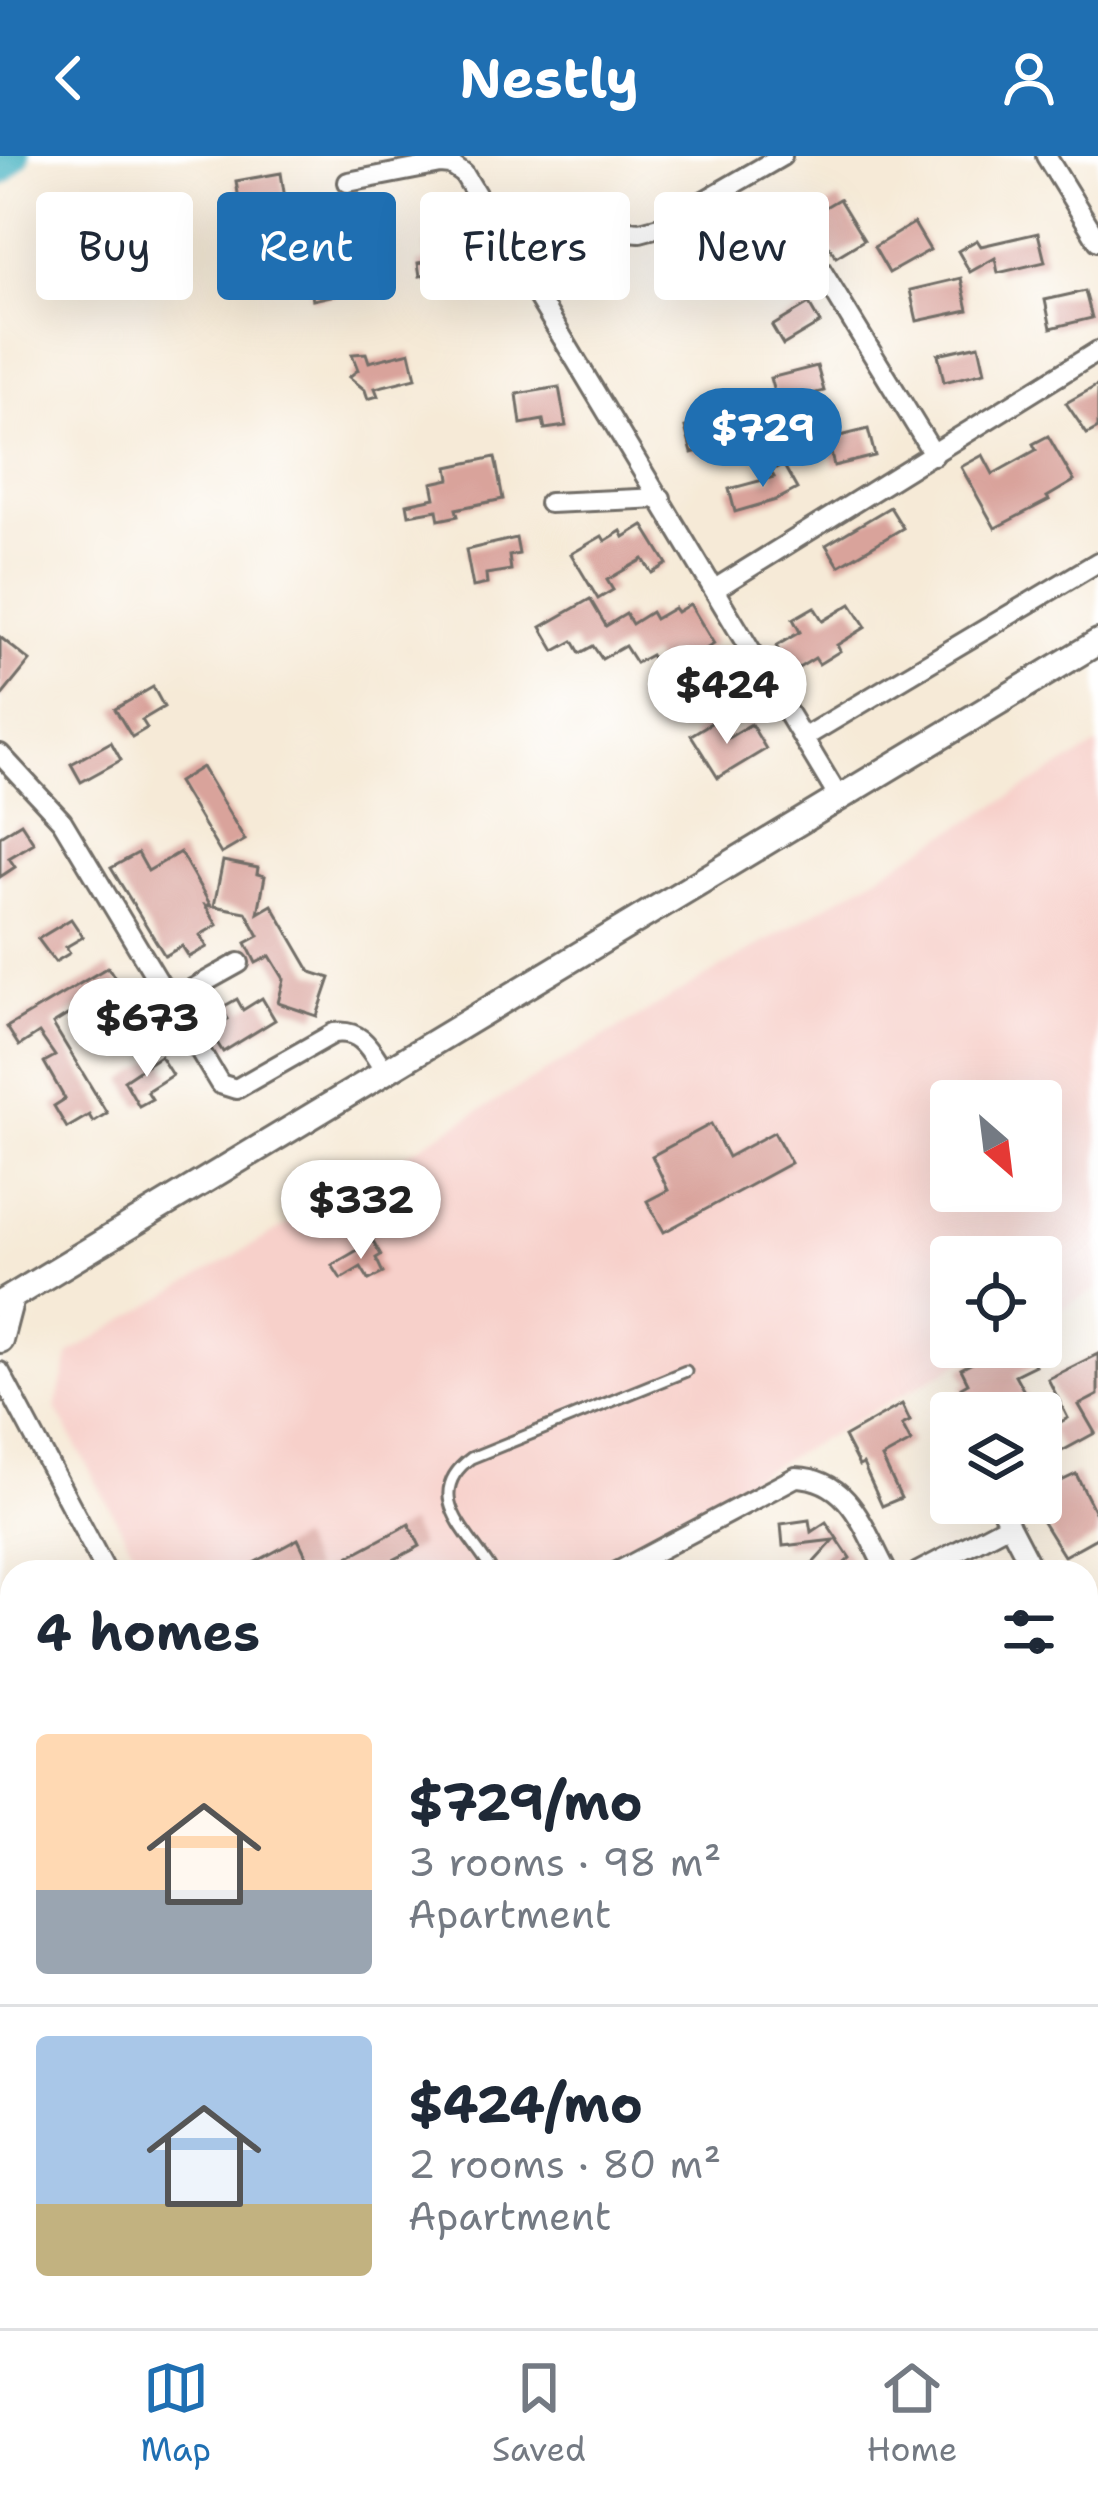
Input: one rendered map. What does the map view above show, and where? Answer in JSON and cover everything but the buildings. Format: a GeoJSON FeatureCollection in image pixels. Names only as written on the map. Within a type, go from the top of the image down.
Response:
{"type":"FeatureCollection","features":[{"type":"Feature","properties":{"kind":"street"},"geometry":{"type":"LineString","coordinates":[[630,231],[659,227],[782,156]]}},
{"type":"Feature","properties":{"kind":"street"},"geometry":{"type":"LineString","coordinates":[[1046,156],[1098,241]]}},
{"type":"Feature","properties":{"kind":"street"},"geometry":{"type":"LineString","coordinates":[[348,182],[441,164],[464,174],[839,798]]}},
{"type":"Feature","properties":{"kind":"street"},"geometry":{"type":"LineString","coordinates":[[829,283],[934,455]]}},
{"type":"Feature","properties":{"kind":"street"},"geometry":{"type":"LineString","coordinates":[[715,589],[1098,351]]}},
{"type":"Feature","properties":{"kind":"street"},"geometry":{"type":"LineString","coordinates":[[549,503],[661,498]]}},
{"type":"Feature","properties":{"kind":"street"},"geometry":{"type":"LineString","coordinates":[[803,738],[1098,562]]}},
{"type":"Feature","properties":{"kind":"street"},"geometry":{"type":"LineString","coordinates":[[0,1340],[6,1301],[1098,642]]}},
{"type":"Feature","properties":{"kind":"street"},"geometry":{"type":"LineString","coordinates":[[0,754],[62,821],[220,1084],[236,1090],[334,1033],[349,1031],[360,1035],[386,1073]]}},
{"type":"Feature","properties":{"kind":"street"},"geometry":{"type":"LineString","coordinates":[[170,1002],[238,963]]}},
{"type":"Feature","properties":{"kind":"street"},"geometry":{"type":"LineString","coordinates":[[2,1381],[99,1560]]}},
{"type":"Feature","properties":{"kind":"street"},"geometry":{"type":"LineString","coordinates":[[639,1560],[796,1478],[820,1478],[847,1499],[880,1560]]}},
{"type":"Feature","properties":{"kind":"street"},"geometry":{"type":"LineString","coordinates":[[941,1560],[1009,1524],[1028,1560]]}},
{"type":"Feature","properties":{"kind":"lane"},"geometry":{"type":"LineString","coordinates":[[484,1560],[448,1505],[452,1472],[471,1458],[686,1371]]}},
{"type":"Feature","properties":{"kind":"shaded area"},"geometry":{"type":"Polygon","coordinates":[[[1098,745],[1098,1289],[1062,1308],[1062,1236],[930,1236],[930,1368],[951,1368],[602,1560],[138,1560],[56,1408],[70,1353],[1098,745]]]}},
{"type":"Feature","properties":{"kind":"waterway"},"geometry":{"type":"LineString","coordinates":[[0,171],[15,156]]}}]}
